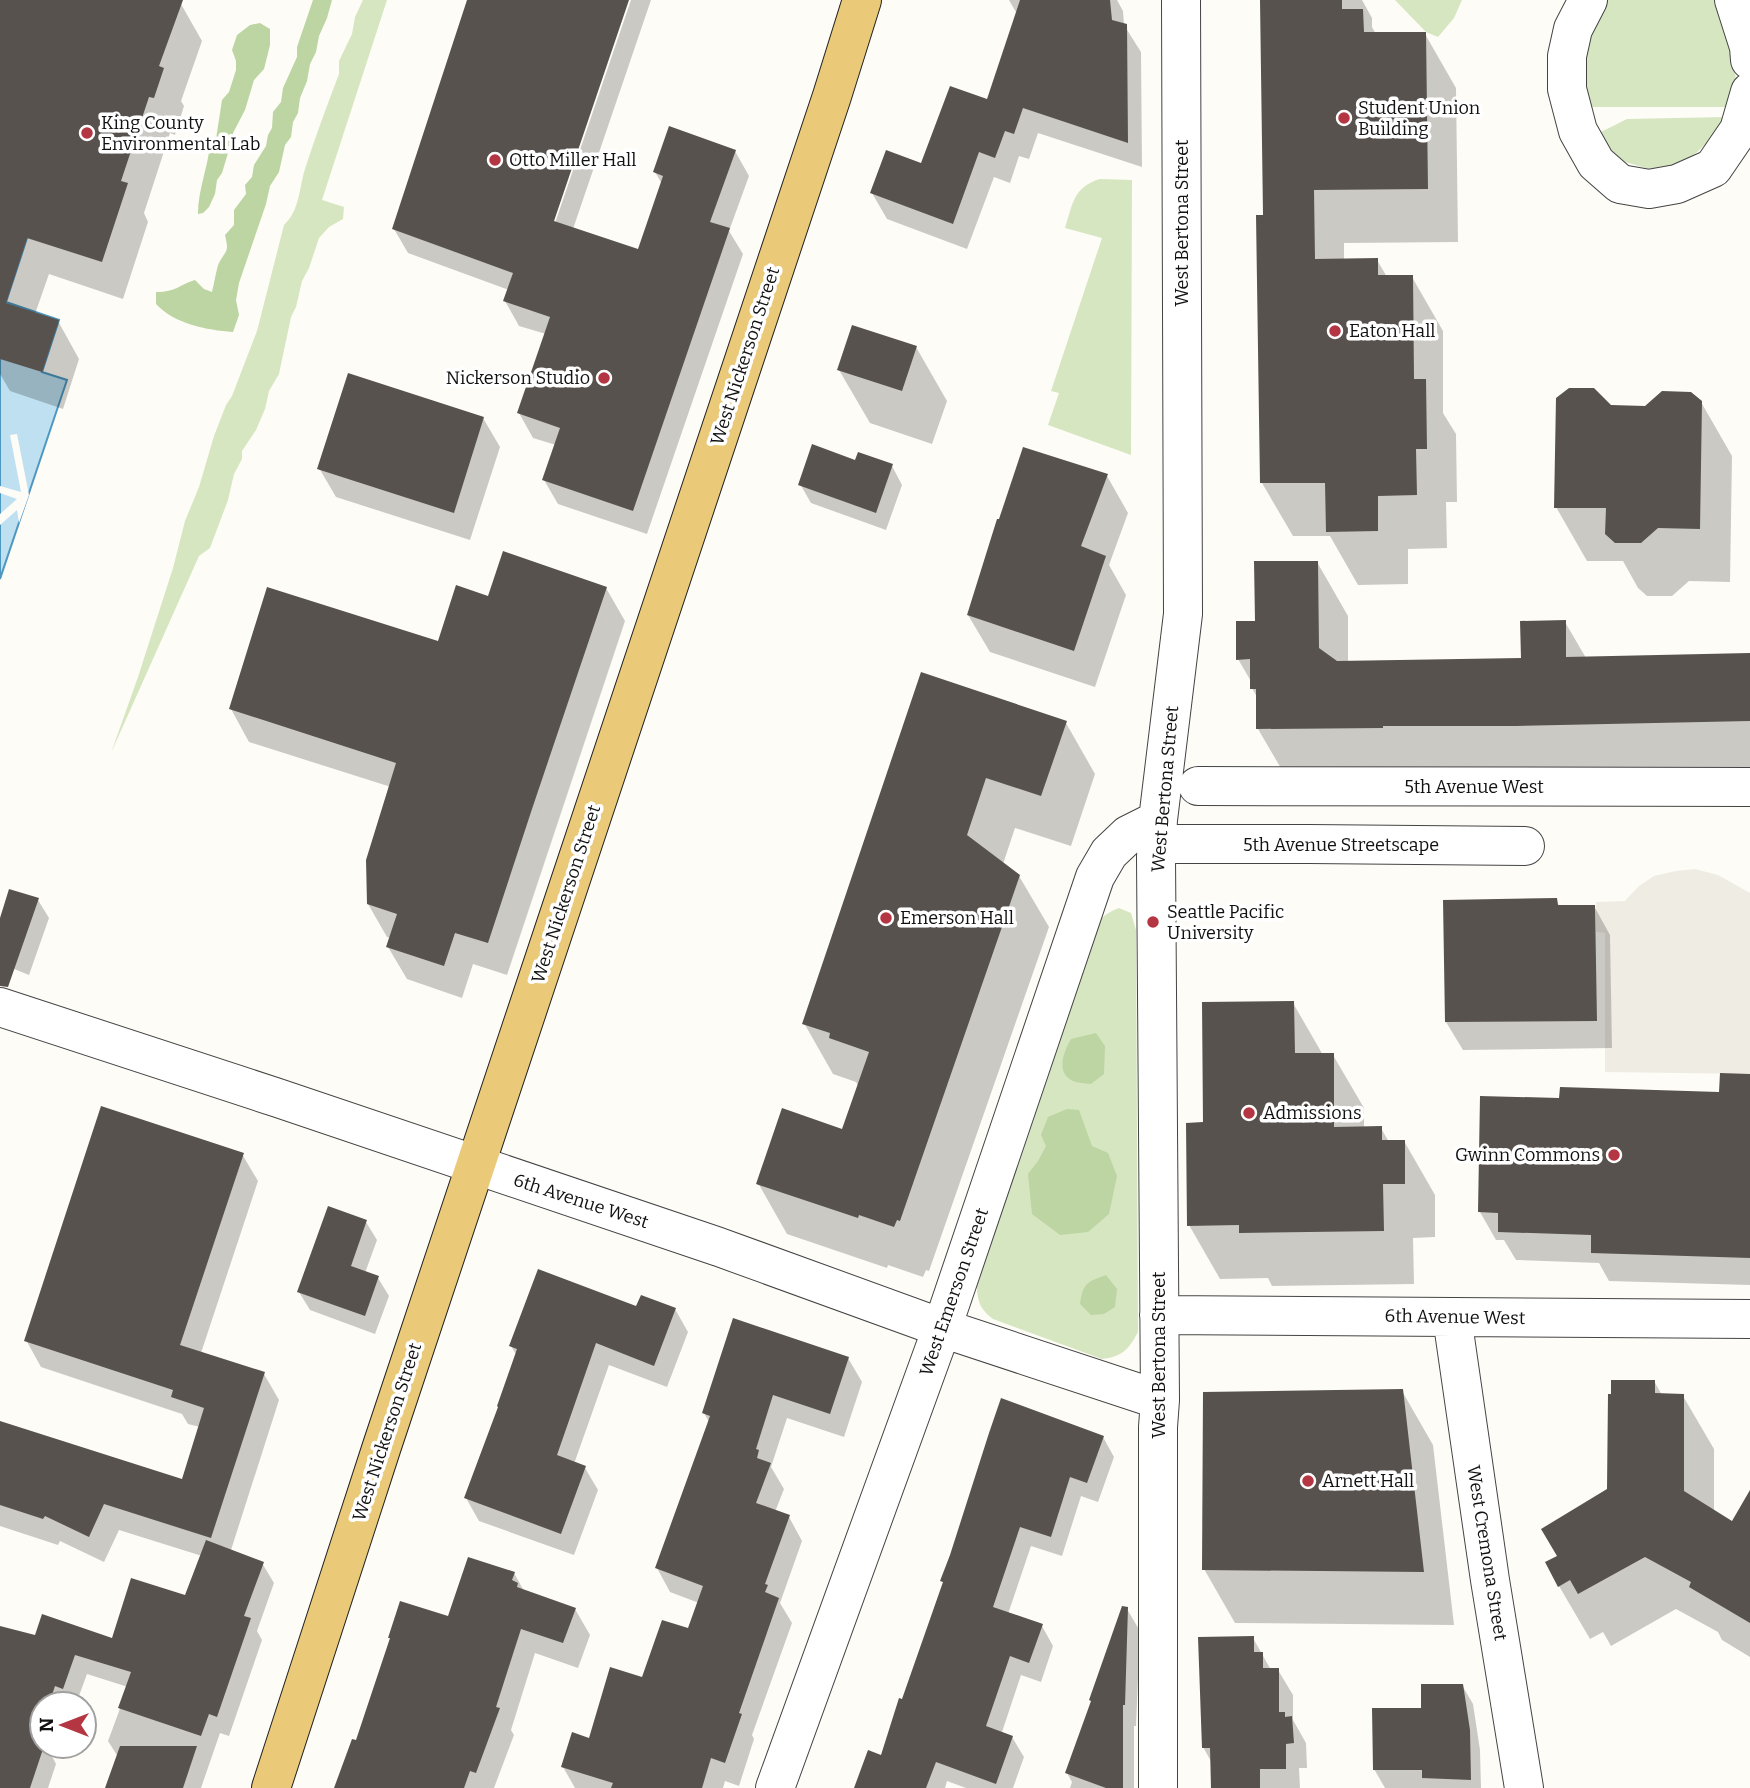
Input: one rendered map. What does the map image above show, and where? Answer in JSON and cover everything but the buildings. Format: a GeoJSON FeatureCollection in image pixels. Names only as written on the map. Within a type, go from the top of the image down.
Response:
{"type":"FeatureCollection","features":[{"type":"Feature","properties":{"kind":"main road","name":"West Nickerson Street"},"geometry":{"type":"LineString","coordinates":[[271,1788],[862,0]]}},
{"type":"Feature","properties":{"kind":"street","name":"West Bertona Street"},"geometry":{"type":"LineString","coordinates":[[1158,1788],[1158,832],[1183,614],[1181,0]]}},
{"type":"Feature","properties":{"kind":"street"},"geometry":{"type":"LineString","coordinates":[[1588,0],[1573,29],[1567,56],[1567,89],[1578,131],[1596,163],[1620,184],[1649,188],[1677,184],[1713,168],[1739,130],[1750,92]]}},
{"type":"Feature","properties":{"kind":"street"},"geometry":{"type":"LineString","coordinates":[[1734,0],[1749,47],[1750,60]]}},
{"type":"Feature","properties":{"kind":"street","name":"5th Avenue West"},"geometry":{"type":"LineString","coordinates":[[1198,786],[1750,788]]}},
{"type":"Feature","properties":{"kind":"street","name":"5th Avenue Streetscape"},"geometry":{"type":"LineString","coordinates":[[1158,832],[1308,844],[1525,846]]}},
{"type":"Feature","properties":{"kind":"street","name":"West Emerson Street"},"geometry":{"type":"LineString","coordinates":[[775,1788],[943,1328],[1095,877],[1109,853],[1128,835],[1158,832]]}},
{"type":"Feature","properties":{"kind":"street","name":"6th Avenue West"},"geometry":{"type":"LineString","coordinates":[[0,1007],[719,1247],[943,1328],[1160,1400]]}},
{"type":"Feature","properties":{"kind":"street","name":"6th Avenue West"},"geometry":{"type":"LineString","coordinates":[[1159,1315],[1750,1319]]}},
{"type":"Feature","properties":{"kind":"street","name":"West Cremona Street"},"geometry":{"type":"LineString","coordinates":[[1452,1317],[1490,1580],[1524,1788]]}},
{"type":"Feature","properties":{"kind":"green space"},"geometry":{"type":"Polygon","coordinates":[[[313,0],[332,0],[310,64],[291,137],[285,145],[279,172],[270,186],[239,283],[236,300],[239,315],[233,332],[202,328],[181,321],[156,304],[156,292],[173,290],[195,280],[204,289],[212,292],[218,265],[227,250],[225,235],[234,225],[234,210],[246,194],[245,185],[252,177],[254,165],[266,146],[272,128],[273,112],[281,102],[283,88],[297,57],[297,47],[313,0]]]}},
{"type":"Feature","properties":{"kind":"green space"},"geometry":{"type":"Polygon","coordinates":[[[363,0],[387,0],[322,200],[344,207],[343,219],[329,227],[319,238],[291,317],[279,374],[269,391],[256,430],[242,451],[242,459],[234,474],[228,500],[210,548],[199,556],[111,753],[138,677],[214,436],[257,331],[284,225],[296,206],[309,157],[339,74],[339,61],[352,34],[355,17],[363,0]]]}},
{"type":"Feature","properties":{"kind":"green space"},"geometry":{"type":"Polygon","coordinates":[[[1395,0],[1462,0],[1454,18],[1438,37],[1426,32],[1395,0]]]}},
{"type":"Feature","properties":{"kind":"green space"},"geometry":{"type":"Polygon","coordinates":[[[1603,0],[1719,0],[1734,45],[1736,87],[1727,107],[1583,107],[1588,24],[1603,0]]]}},
{"type":"Feature","properties":{"kind":"green space"},"geometry":{"type":"Polygon","coordinates":[[[260,23],[270,29],[270,45],[264,69],[254,80],[245,110],[233,133],[234,140],[217,180],[215,194],[209,207],[198,214],[210,144],[216,139],[222,100],[229,92],[236,70],[232,50],[237,35],[250,25],[260,23]]]}},
{"type":"Feature","properties":{"kind":"green space"},"geometry":{"type":"Polygon","coordinates":[[[1726,117],[1696,153],[1677,165],[1666,168],[1654,169],[1617,159],[1604,149],[1597,134],[1627,119],[1726,117]]]}},
{"type":"Feature","properties":{"kind":"green space"},"geometry":{"type":"Polygon","coordinates":[[[1100,179],[1132,180],[1131,455],[1048,425],[1059,393],[1051,391],[1102,238],[1065,228],[1072,204],[1079,192],[1091,182],[1100,179]]]}},
{"type":"Feature","properties":{"kind":"green space"},"geometry":{"type":"Polygon","coordinates":[[[1119,908],[1131,913],[1136,930],[1138,1332],[1124,1351],[1102,1359],[993,1319],[981,1305],[977,1286],[1088,944],[1099,922],[1106,914],[1119,908]]]}},
{"type":"Feature","properties":{"kind":"green space"},"geometry":{"type":"Polygon","coordinates":[[[1096,1033],[1105,1046],[1104,1074],[1091,1084],[1073,1081],[1064,1073],[1063,1067],[1068,1044],[1071,1039],[1096,1033]]]}},
{"type":"Feature","properties":{"kind":"green space"},"geometry":{"type":"Polygon","coordinates":[[[1067,1109],[1079,1110],[1092,1146],[1108,1153],[1117,1176],[1109,1214],[1088,1232],[1060,1235],[1032,1214],[1028,1174],[1046,1146],[1041,1135],[1048,1117],[1067,1109]]]}},
{"type":"Feature","properties":{"kind":"green space"},"geometry":{"type":"Polygon","coordinates":[[[1106,1275],[1117,1289],[1115,1307],[1104,1314],[1091,1315],[1080,1304],[1083,1292],[1090,1282],[1106,1275]]]}},
{"type":"Feature","properties":{"kind":"shaded area"},"geometry":{"type":"Polygon","coordinates":[[[1695,869],[1718,875],[1750,893],[1750,1074],[1605,1072],[1605,933],[1596,932],[1596,902],[1625,901],[1639,886],[1654,876],[1695,869]]]}},
{"type":"Feature","properties":{"kind":"water"},"geometry":{"type":"Polygon","coordinates":[[[0,229],[27,238],[6,302],[59,320],[42,372],[67,380],[0,579],[0,229]]]}},
{"type":"Feature","properties":{"kind":"pier"},"geometry":{"type":"Polygon","coordinates":[[[17,434],[29,495],[19,523],[17,510],[0,525],[0,514],[17,499],[0,493],[0,486],[21,492],[10,435],[17,434]]]}},
{"type":"Feature","properties":{"kind":"place","name":"Student Union Building"},"geometry":{"type":"Point","coordinates":[1344,118]}},
{"type":"Feature","properties":{"kind":"place","name":"King County Environmental Lab"},"geometry":{"type":"Point","coordinates":[87,133]}},
{"type":"Feature","properties":{"kind":"place","name":"Otto Miller Hall"},"geometry":{"type":"Point","coordinates":[495,160]}},
{"type":"Feature","properties":{"kind":"place","name":"Eaton Hall"},"geometry":{"type":"Point","coordinates":[1335,331]}},
{"type":"Feature","properties":{"kind":"place","name":"Nickerson Studio"},"geometry":{"type":"Point","coordinates":[604,378]}},
{"type":"Feature","properties":{"kind":"place","name":"Emerson Hall"},"geometry":{"type":"Point","coordinates":[886,918]}},
{"type":"Feature","properties":{"kind":"place","name":"Seattle Pacific University"},"geometry":{"type":"Point","coordinates":[1153,922]}},
{"type":"Feature","properties":{"kind":"place","name":"Admissions"},"geometry":{"type":"Point","coordinates":[1249,1113]}},
{"type":"Feature","properties":{"kind":"place","name":"Gwinn Commons"},"geometry":{"type":"Point","coordinates":[1614,1155]}},
{"type":"Feature","properties":{"kind":"place","name":"Arnett Hall"},"geometry":{"type":"Point","coordinates":[1308,1481]}}]}
